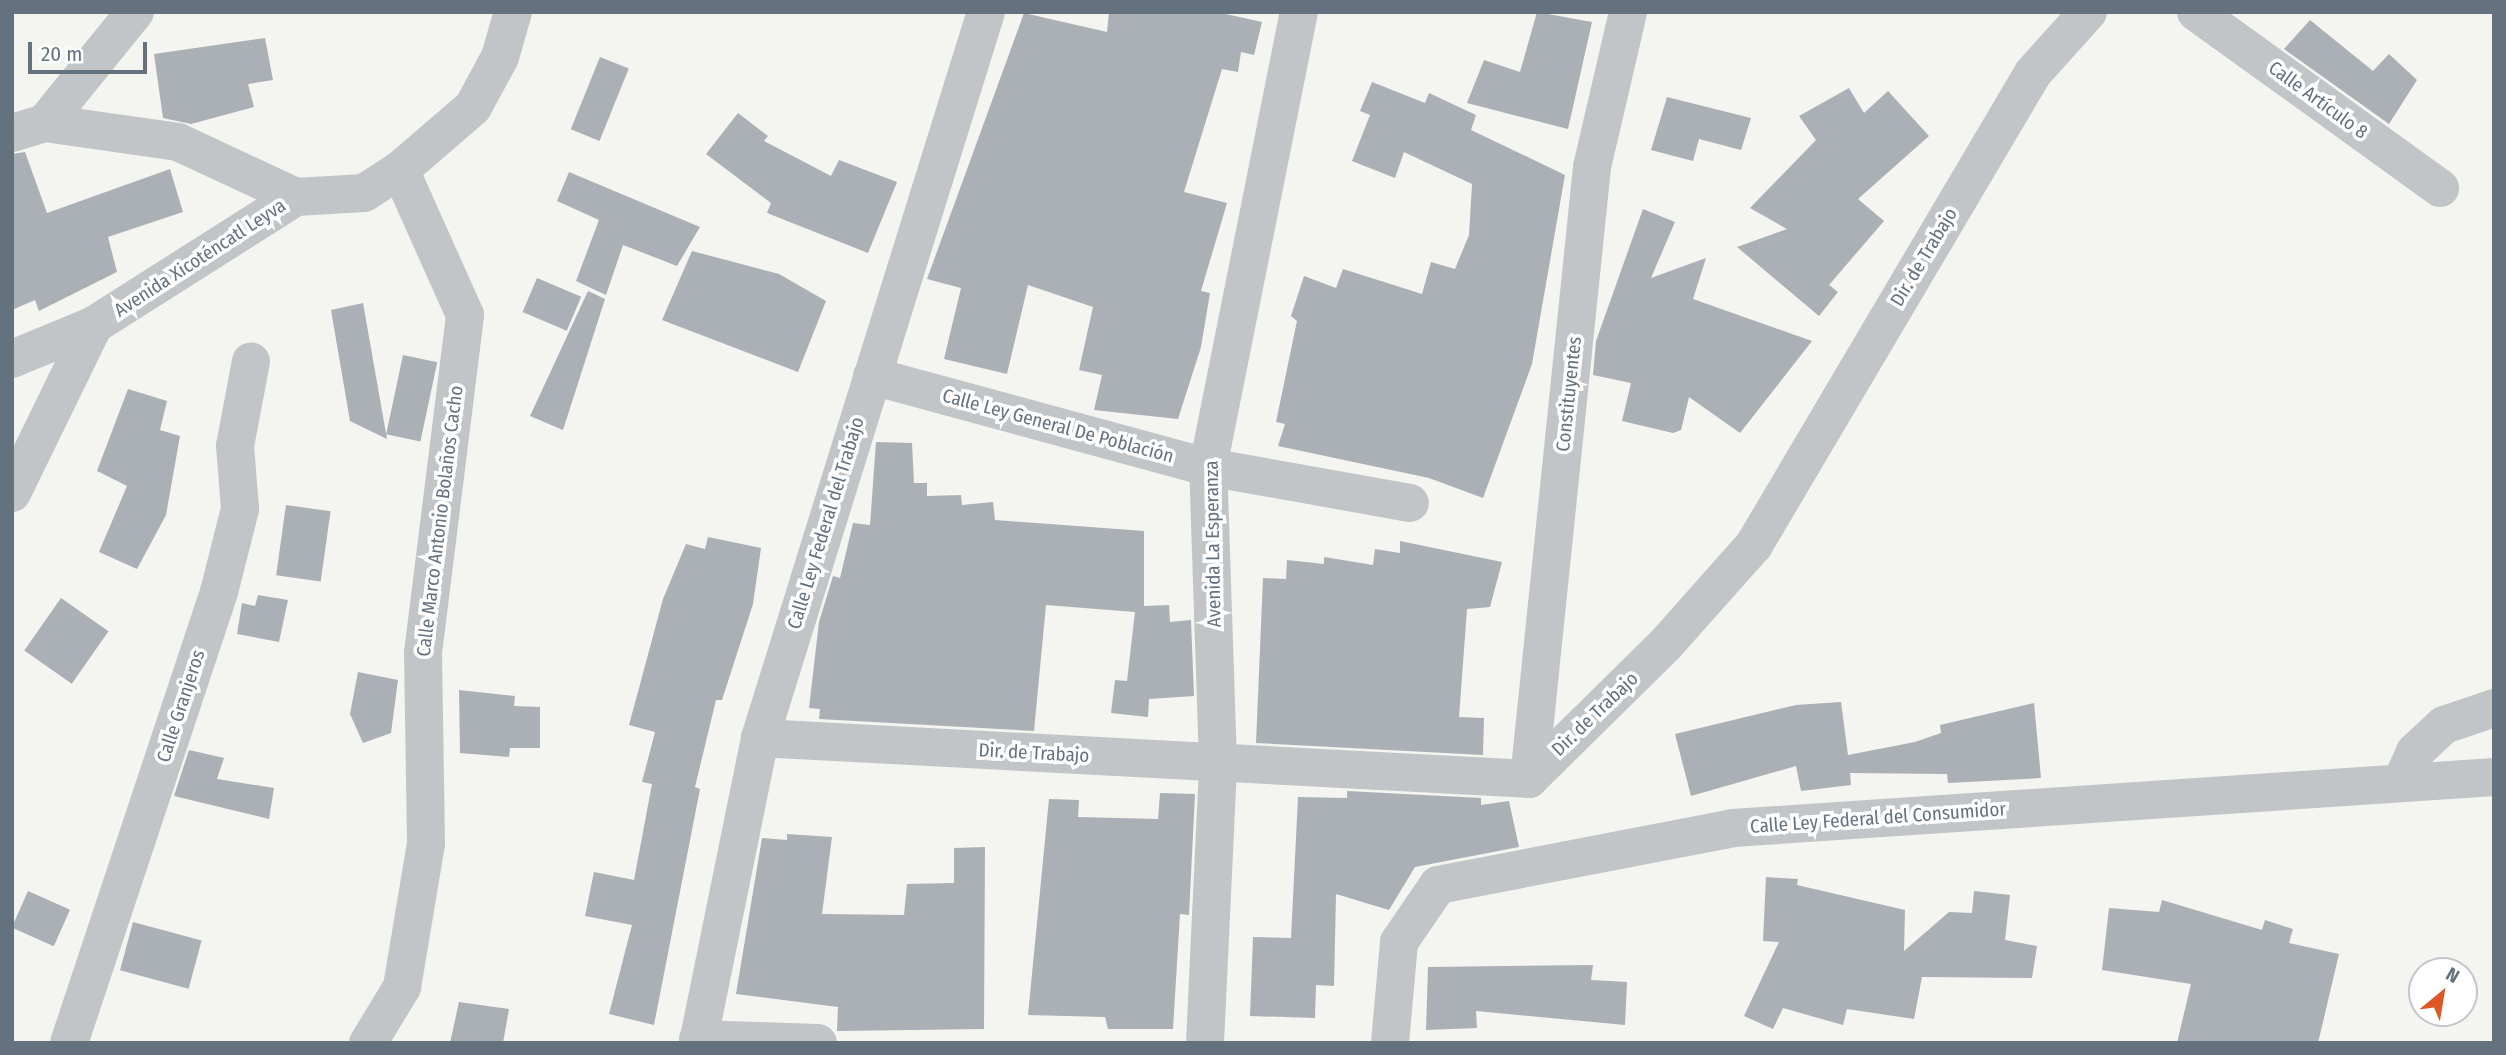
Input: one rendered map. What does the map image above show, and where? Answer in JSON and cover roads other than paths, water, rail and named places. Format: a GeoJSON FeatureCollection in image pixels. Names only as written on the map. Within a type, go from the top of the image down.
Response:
{"type":"FeatureCollection","features":[{"type":"Feature","properties":{"kind":"street"},"geometry":{"type":"LineString","coordinates":[[29,128],[135,12]]}},
{"type":"Feature","properties":{"kind":"street","name":"Avenida Xicoténcatl Leyva"},"geometry":{"type":"LineString","coordinates":[[12,359],[94,325],[296,197],[364,193],[400,170],[473,107],[499,57],[513,12]]}},
{"type":"Feature","properties":{"kind":"street","name":"Calle Ley Federal del Trabajo"},"geometry":{"type":"LineString","coordinates":[[698,1041],[760,738],[986,12]]}},
{"type":"Feature","properties":{"kind":"street","name":"Avenida La Esperanza"},"geometry":{"type":"LineString","coordinates":[[1205,1043],[1218,762],[1208,467],[1299,12]]}},
{"type":"Feature","properties":{"kind":"street","name":"Constituyentes"},"geometry":{"type":"LineString","coordinates":[[1529,779],[1592,167],[1628,12]]}},
{"type":"Feature","properties":{"kind":"street","name":"Dir. de Trabajo"},"geometry":{"type":"LineString","coordinates":[[760,738],[1529,779],[1666,644],[1754,545],[2033,73],[2088,12]]}},
{"type":"Feature","properties":{"kind":"street","name":"Calle Artículo 8"},"geometry":{"type":"LineString","coordinates":[[2196,12],[2440,188]]}},
{"type":"Feature","properties":{"kind":"street"},"geometry":{"type":"LineString","coordinates":[[29,128],[178,142],[296,197]]}},
{"type":"Feature","properties":{"kind":"street","name":"Calle Marco Antonio Bolaños Cacho"},"geometry":{"type":"LineString","coordinates":[[368,1043],[402,987],[426,843],[423,653],[465,315],[400,170]]}},
{"type":"Feature","properties":{"kind":"street"},"geometry":{"type":"LineString","coordinates":[[12,493],[94,325]]}},
{"type":"Feature","properties":{"kind":"street","name":"Calle Granjeros"},"geometry":{"type":"LineString","coordinates":[[69,1043],[219,592],[240,509],[234,446],[251,361]]}},
{"type":"Feature","properties":{"kind":"street","name":"Calle Ley General De Población"},"geometry":{"type":"LineString","coordinates":[[872,376],[1208,467],[1410,503]]}},
{"type":"Feature","properties":{"kind":"street"},"geometry":{"type":"LineString","coordinates":[[2402,781],[2415,752],[2444,725],[2494,708]]}},
{"type":"Feature","properties":{"kind":"street","name":"Calle Ley Federal del Consumidor"},"geometry":{"type":"LineString","coordinates":[[1390,1043],[1399,942],[1438,885],[1733,828],[2402,781],[2494,777]]}},
{"type":"Feature","properties":{"kind":"street"},"geometry":{"type":"LineString","coordinates":[[698,1041],[818,1043]]}}]}
